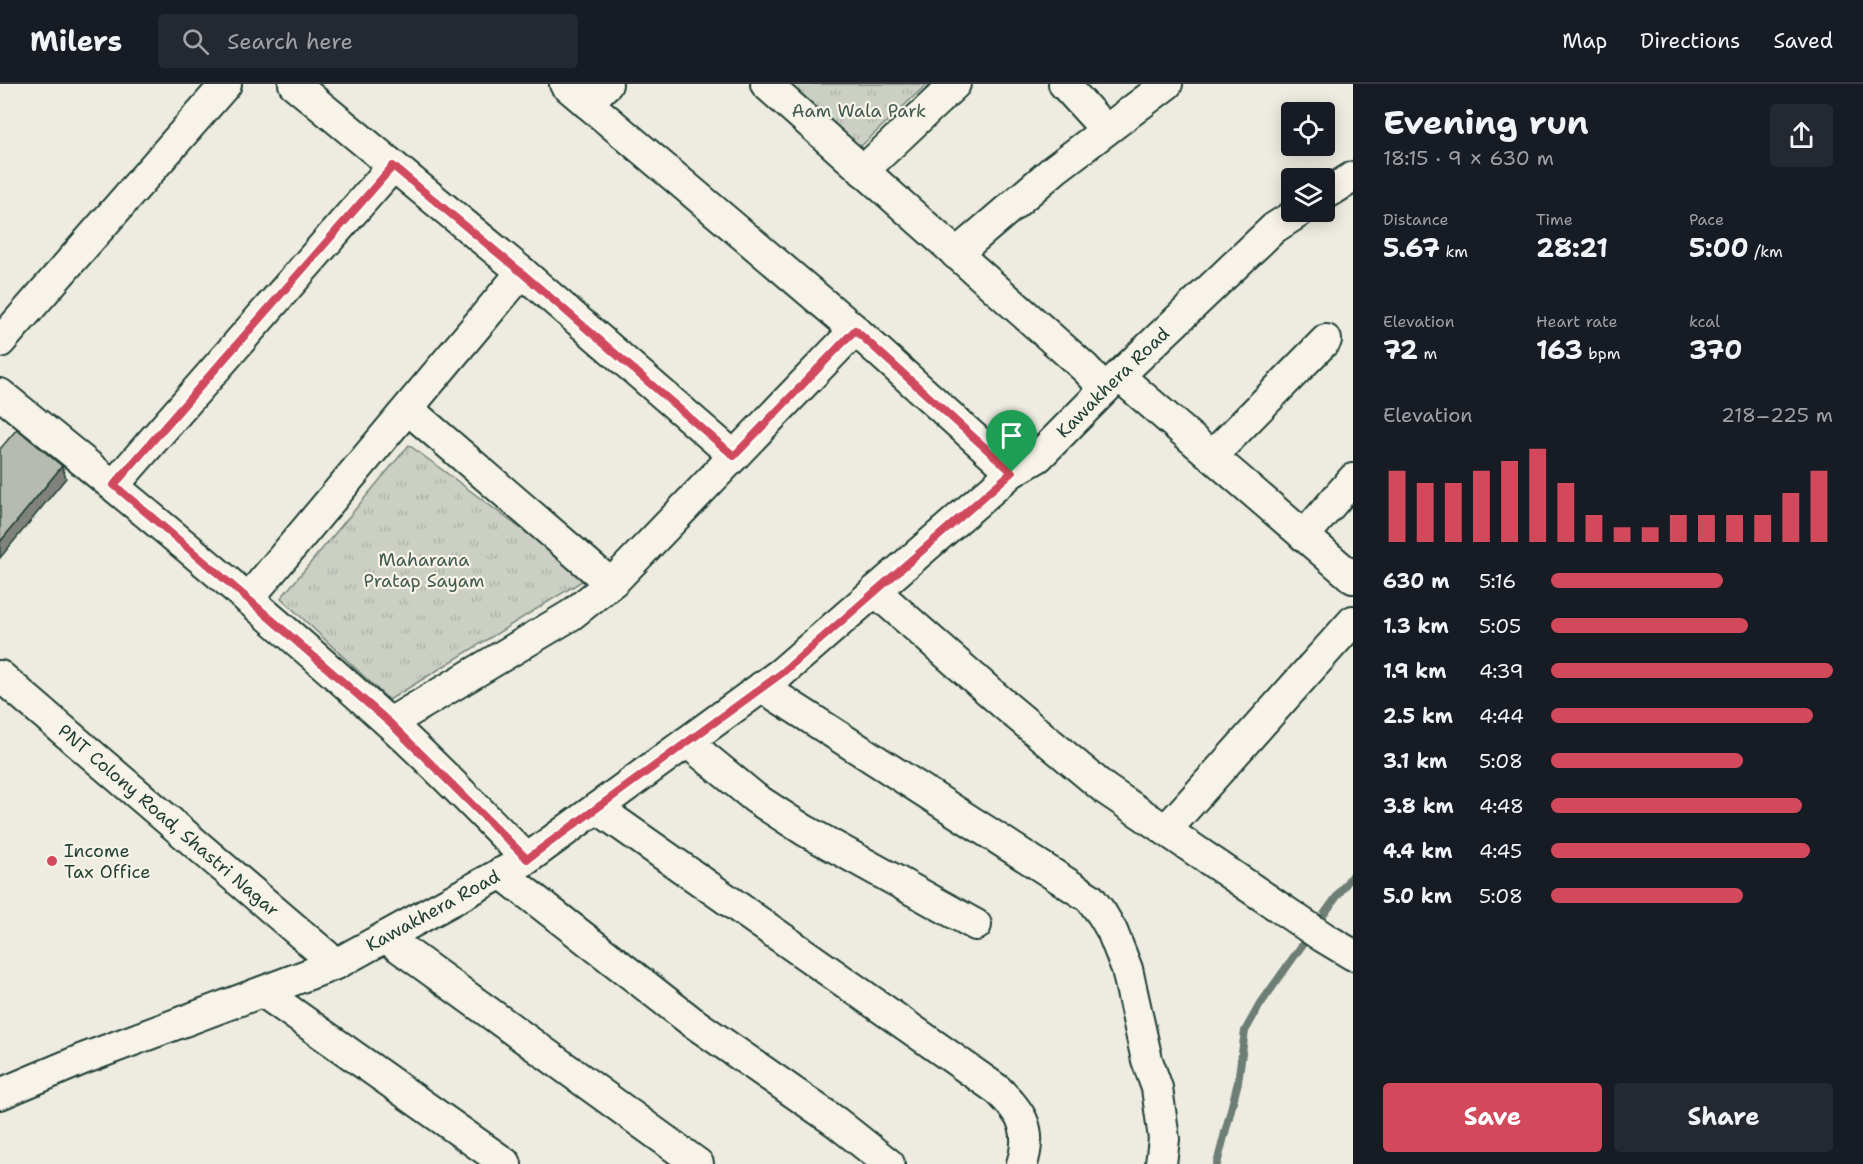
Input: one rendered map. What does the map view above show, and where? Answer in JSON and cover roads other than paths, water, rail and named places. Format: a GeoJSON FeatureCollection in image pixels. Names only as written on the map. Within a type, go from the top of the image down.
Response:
{"type":"FeatureCollection","features":[{"type":"Feature","properties":{"kind":"street"},"geometry":{"type":"LineString","coordinates":[[0,342],[226,84]]}},
{"type":"Feature","properties":{"kind":"street"},"geometry":{"type":"LineString","coordinates":[[294,84],[522,273],[734,456]]}},
{"type":"Feature","properties":{"kind":"street"},"geometry":{"type":"LineString","coordinates":[[766,84],[1085,368],[1112,383],[1212,456],[1353,578]]}},
{"type":"Feature","properties":{"kind":"street"},"geometry":{"type":"LineString","coordinates":[[863,171],[955,84]]}},
{"type":"Feature","properties":{"kind":"street"},"geometry":{"type":"LineString","coordinates":[[1064,84],[1106,130]]}},
{"type":"Feature","properties":{"kind":"street"},"geometry":{"type":"LineString","coordinates":[[956,254],[1055,170],[1167,84]]}},
{"type":"Feature","properties":{"kind":"street"},"geometry":{"type":"LineString","coordinates":[[587,90],[1012,472]]}},
{"type":"Feature","properties":{"kind":"street"},"geometry":{"type":"LineString","coordinates":[[114,485],[393,166]]}},
{"type":"Feature","properties":{"kind":"street"},"geometry":{"type":"LineString","coordinates":[[1335,188],[1353,177]]}},
{"type":"Feature","properties":{"kind":"street","name":"Kawakhera Road"},"geometry":{"type":"LineString","coordinates":[[0,1094],[83,1059],[336,964],[527,859],[782,673],[1012,472],[1038,457],[1112,383],[1274,228],[1283,222]]}},
{"type":"Feature","properties":{"kind":"street"},"geometry":{"type":"LineString","coordinates":[[248,599],[522,273]]}},
{"type":"Feature","properties":{"kind":"street"},"geometry":{"type":"LineString","coordinates":[[390,723],[571,615],[610,583],[855,330]]}},
{"type":"Feature","properties":{"kind":"street"},"geometry":{"type":"LineString","coordinates":[[1212,456],[1326,340]]}},
{"type":"Feature","properties":{"kind":"street"},"geometry":{"type":"LineString","coordinates":[[0,394],[114,485],[390,723],[527,859]]}},
{"type":"Feature","properties":{"kind":"street"},"geometry":{"type":"LineString","coordinates":[[408,409],[610,583]]}},
{"type":"Feature","properties":{"kind":"street"},"geometry":{"type":"LineString","coordinates":[[1304,536],[1353,479]]}},
{"type":"Feature","properties":{"kind":"street"},"geometry":{"type":"LineString","coordinates":[[875,591],[1105,789],[1284,911],[1353,955]]}},
{"type":"Feature","properties":{"kind":"street"},"geometry":{"type":"LineString","coordinates":[[1166,830],[1353,621]]}},
{"type":"Feature","properties":{"kind":"street","name":"PNT Colony Road, Shastri Nagar"},"geometry":{"type":"LineString","coordinates":[[0,676],[336,964]]}},
{"type":"Feature","properties":{"kind":"street"},"geometry":{"type":"LineString","coordinates":[[762,687],[1090,898],[1112,931],[1127,969],[1147,1060],[1157,1088],[1164,1139],[1161,1164]]}},
{"type":"Feature","properties":{"kind":"street"},"geometry":{"type":"LineString","coordinates":[[687,742],[755,798],[804,830],[976,925]]}},
{"type":"Feature","properties":{"kind":"street"},"geometry":{"type":"LineString","coordinates":[[597,808],[998,1090],[1017,1110],[1024,1125],[1026,1140],[1022,1164]]}},
{"type":"Feature","properties":{"kind":"street"},"geometry":{"type":"LineString","coordinates":[[501,873],[691,1021],[836,1122],[889,1164]]}},
{"type":"Feature","properties":{"kind":"street"},"geometry":{"type":"LineString","coordinates":[[385,937],[698,1164]]}},
{"type":"Feature","properties":{"kind":"street"},"geometry":{"type":"LineString","coordinates":[[263,992],[507,1164]]}},
{"type":"Feature","properties":{"kind":"waterway"},"geometry":{"type":"LineString","coordinates":[[1317,924],[1353,874]]}},
{"type":"Feature","properties":{"kind":"waterway"},"geometry":{"type":"LineString","coordinates":[[1217,1164],[1238,1082],[1245,1031],[1259,1006],[1310,934]]}},
{"type":"Feature","properties":{"kind":"place","name":"Income Tax Office"},"geometry":{"type":"Point","coordinates":[52,861]}},
{"type":"Feature","properties":{"kind":"park label","name":"Aam Wala Park"},"geometry":{"type":"Point","coordinates":[859,111]}},
{"type":"Feature","properties":{"kind":"park label","name":"Maharana Pratap Sayam"},"geometry":{"type":"Point","coordinates":[424,570]}}]}
